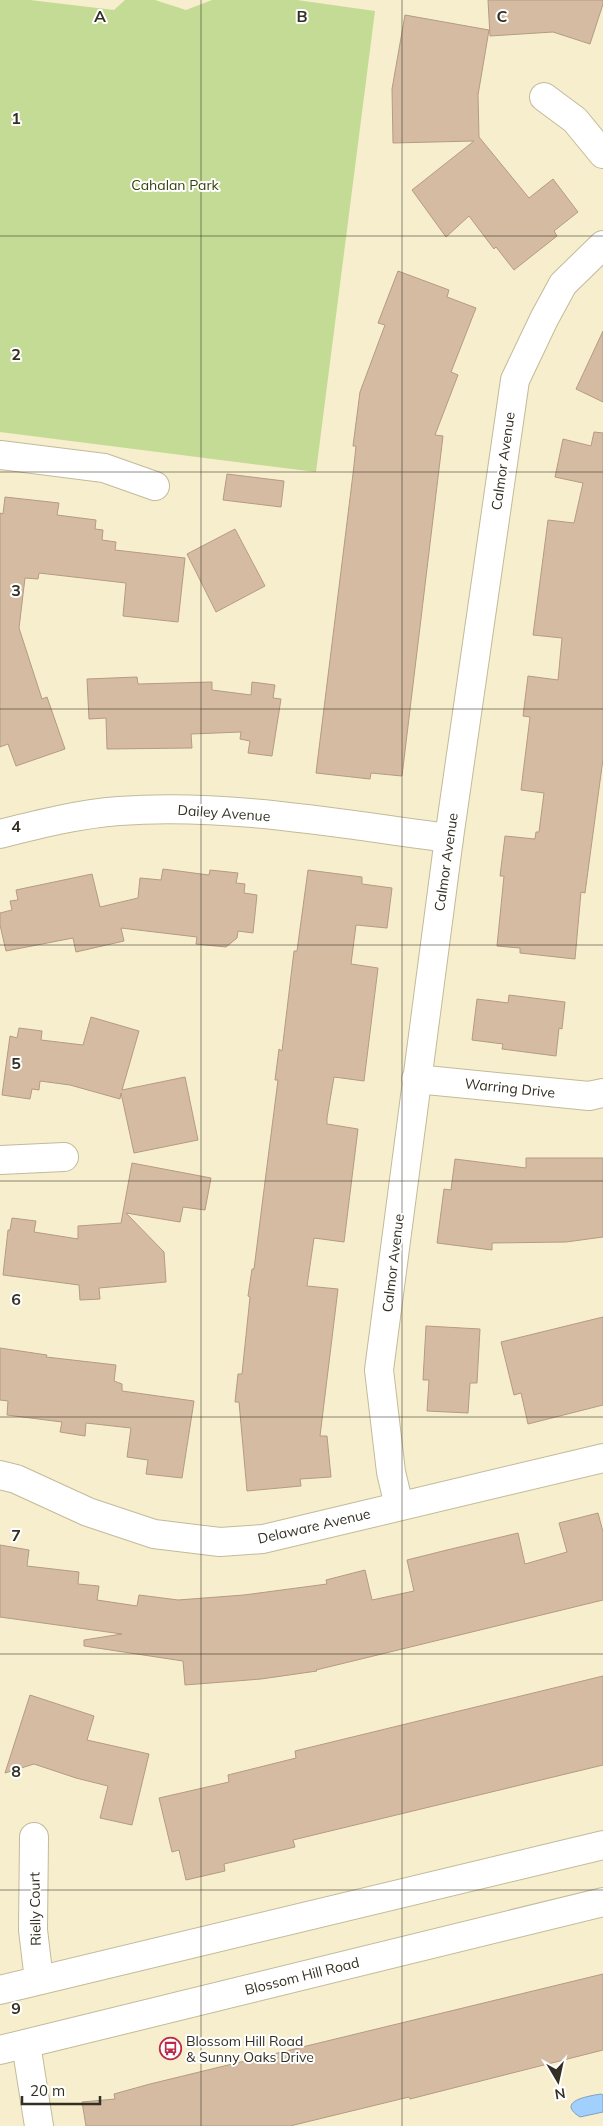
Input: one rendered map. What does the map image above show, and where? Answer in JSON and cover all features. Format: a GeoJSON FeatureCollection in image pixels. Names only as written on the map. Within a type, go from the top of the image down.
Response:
{"type":"FeatureCollection","features":[{"type":"Feature","properties":{"kind":"street"},"geometry":{"type":"LineString","coordinates":[[544,97],[575,120],[603,154]]}},
{"type":"Feature","properties":{"kind":"street","name":"Calmor Avenue"},"geometry":{"type":"LineString","coordinates":[[399,1506],[391,1472],[379,1370],[449,838],[515,380],[544,318],[563,284],[603,245]]}},
{"type":"Feature","properties":{"kind":"street"},"geometry":{"type":"LineString","coordinates":[[0,455],[104,468],[155,486]]}},
{"type":"Feature","properties":{"kind":"street","name":"Dailey Avenue"},"geometry":{"type":"LineString","coordinates":[[0,834],[42,823],[119,811],[202,810],[284,817],[449,838]]}},
{"type":"Feature","properties":{"kind":"street","name":"Warring Drive"},"geometry":{"type":"LineString","coordinates":[[416,1079],[589,1096],[603,1092]]}},
{"type":"Feature","properties":{"kind":"street"},"geometry":{"type":"LineString","coordinates":[[0,1160],[64,1157]]}},
{"type":"Feature","properties":{"kind":"street","name":"Delaware Avenue"},"geometry":{"type":"LineString","coordinates":[[0,1475],[16,1479],[88,1512],[154,1534],[220,1542],[263,1539],[603,1458]]}},
{"type":"Feature","properties":{"kind":"street","name":"Rielly Court"},"geometry":{"type":"LineString","coordinates":[[34,1837],[33,1930],[39,1980]]}},
{"type":"Feature","properties":{"kind":"street"},"geometry":{"type":"LineString","coordinates":[[0,1990],[603,1845]]}},
{"type":"Feature","properties":{"kind":"street","name":"Blossom Hill Road"},"geometry":{"type":"LineString","coordinates":[[13,2047],[603,1902]]}},
{"type":"Feature","properties":{"kind":"street"},"geometry":{"type":"LineString","coordinates":[[13,2047],[39,2126]]}},
{"type":"Feature","properties":{"kind":"green space","name":"Cahalan Park"},"geometry":{"type":"Polygon","coordinates":[[[0,0],[30,0],[114,10],[125,0],[155,0],[186,10],[212,0],[297,0],[375,11],[316,472],[0,432],[0,0]]]}},
{"type":"Feature","properties":{"kind":"water"},"geometry":{"type":"Polygon","coordinates":[[[603,2095],[603,2112],[580,2117],[573,2112],[572,2103],[582,2098],[603,2095]]]}},
{"type":"Feature","properties":{"kind":"building"},"geometry":{"type":"Polygon","coordinates":[[[488,0],[603,0],[603,4],[590,44],[553,32],[490,36],[488,0]]]}},
{"type":"Feature","properties":{"kind":"building"},"geometry":{"type":"Polygon","coordinates":[[[405,15],[489,30],[478,95],[479,137],[529,198],[553,179],[578,212],[554,231],[557,236],[514,270],[496,247],[494,249],[469,216],[446,237],[412,190],[474,141],[393,143],[392,89],[405,15]]]}},
{"type":"Feature","properties":{"kind":"building"},"geometry":{"type":"Polygon","coordinates":[[[398,271],[449,290],[447,297],[476,308],[451,372],[458,375],[435,435],[443,436],[402,776],[371,773],[370,779],[316,773],[353,474],[356,446],[353,446],[360,392],[385,325],[378,323],[398,271]]]}},
{"type":"Feature","properties":{"kind":"building"},"geometry":{"type":"Polygon","coordinates":[[[603,331],[603,402],[576,389],[603,331]]]}},
{"type":"Feature","properties":{"kind":"building"},"geometry":{"type":"Polygon","coordinates":[[[594,432],[603,433],[603,759],[585,893],[581,892],[575,959],[520,953],[520,948],[497,946],[504,876],[500,876],[505,836],[535,839],[536,832],[539,832],[544,793],[521,790],[530,717],[523,716],[528,676],[558,680],[562,638],[533,635],[548,520],[574,523],[583,483],[555,477],[563,439],[591,446],[594,432]]]}},
{"type":"Feature","properties":{"kind":"building"},"geometry":{"type":"Polygon","coordinates":[[[227,474],[284,481],[281,507],[223,500],[227,474]]]}},
{"type":"Feature","properties":{"kind":"building"},"geometry":{"type":"Polygon","coordinates":[[[5,497],[59,503],[57,515],[96,520],[95,529],[103,530],[102,540],[116,542],[115,550],[185,558],[178,622],[123,616],[126,583],[39,573],[38,579],[25,578],[19,628],[42,699],[47,697],[65,749],[16,766],[8,744],[0,747],[0,513],[3,514],[5,497]]]}},
{"type":"Feature","properties":{"kind":"building"},"geometry":{"type":"Polygon","coordinates":[[[235,529],[265,586],[216,612],[187,554],[235,529]]]}},
{"type":"Feature","properties":{"kind":"building"},"geometry":{"type":"Polygon","coordinates":[[[137,677],[138,684],[212,682],[212,690],[251,695],[252,682],[275,685],[273,698],[281,699],[272,756],[248,753],[250,741],[240,739],[241,732],[191,734],[192,748],[107,749],[106,718],[89,719],[87,679],[137,677]]]}},
{"type":"Feature","properties":{"kind":"building"},"geometry":{"type":"Polygon","coordinates":[[[163,869],[209,875],[210,870],[238,873],[236,883],[245,884],[244,893],[257,895],[253,933],[238,931],[237,938],[226,947],[196,944],[197,937],[121,928],[124,941],[76,952],[73,938],[6,951],[0,925],[0,913],[12,910],[10,901],[18,900],[16,890],[92,874],[100,907],[138,898],[140,878],[161,880],[163,869]]]}},
{"type":"Feature","properties":{"kind":"building"},"geometry":{"type":"Polygon","coordinates":[[[308,870],[362,877],[362,884],[392,888],[387,928],[356,925],[351,964],[378,968],[364,1081],[334,1077],[327,1118],[327,1124],[358,1129],[344,1242],[314,1238],[307,1286],[338,1289],[320,1436],[327,1436],[331,1477],[300,1479],[301,1486],[247,1491],[239,1402],[235,1402],[238,1374],[242,1374],[250,1297],[248,1296],[252,1269],[254,1269],[278,1080],[275,1080],[279,1049],[282,1051],[294,951],[297,951],[308,870]]]}},
{"type":"Feature","properties":{"kind":"building"},"geometry":{"type":"Polygon","coordinates":[[[509,995],[565,1002],[562,1029],[559,1028],[556,1056],[502,1049],[503,1044],[472,1040],[477,999],[508,1003],[509,995]]]}},
{"type":"Feature","properties":{"kind":"building"},"geometry":{"type":"Polygon","coordinates":[[[91,1017],[139,1031],[122,1090],[185,1077],[198,1140],[134,1153],[121,1093],[120,1099],[70,1085],[40,1081],[39,1090],[32,1089],[30,1099],[2,1095],[10,1036],[17,1038],[19,1028],[42,1031],[41,1040],[83,1045],[91,1017]]]}},
{"type":"Feature","properties":{"kind":"building"},"geometry":{"type":"Polygon","coordinates":[[[526,1158],[603,1158],[603,1237],[566,1242],[492,1243],[492,1250],[437,1243],[444,1189],[451,1190],[455,1159],[526,1168],[526,1158]]]}},
{"type":"Feature","properties":{"kind":"building"},"geometry":{"type":"Polygon","coordinates":[[[132,1163],[211,1178],[205,1210],[183,1207],[180,1222],[126,1213],[164,1252],[166,1282],[99,1288],[100,1299],[80,1300],[79,1285],[3,1275],[8,1230],[10,1230],[12,1218],[36,1221],[34,1232],[78,1239],[78,1226],[121,1223],[132,1163]]]}},
{"type":"Feature","properties":{"kind":"building"},"geometry":{"type":"Polygon","coordinates":[[[603,1317],[603,1405],[528,1424],[521,1393],[514,1395],[501,1342],[603,1317]]]}},
{"type":"Feature","properties":{"kind":"building"},"geometry":{"type":"Polygon","coordinates":[[[426,1326],[480,1329],[477,1383],[470,1383],[468,1413],[427,1411],[429,1380],[423,1380],[426,1326]]]}},
{"type":"Feature","properties":{"kind":"building"},"geometry":{"type":"Polygon","coordinates":[[[0,1348],[47,1355],[46,1357],[116,1365],[114,1381],[122,1384],[122,1391],[194,1401],[182,1478],[146,1474],[148,1460],[127,1457],[131,1428],[86,1423],[85,1436],[60,1432],[62,1422],[7,1415],[8,1401],[0,1400],[0,1348]]]}},
{"type":"Feature","properties":{"kind":"building"},"geometry":{"type":"Polygon","coordinates":[[[598,1513],[603,1532],[603,1600],[317,1671],[261,1679],[185,1685],[183,1661],[84,1646],[84,1640],[122,1634],[0,1617],[0,1545],[29,1550],[27,1566],[79,1572],[78,1584],[99,1586],[97,1600],[137,1606],[139,1595],[178,1600],[244,1595],[327,1584],[326,1580],[365,1570],[372,1600],[414,1591],[407,1560],[447,1550],[518,1533],[525,1564],[567,1552],[559,1523],[598,1513]]]}},
{"type":"Feature","properties":{"kind":"building"},"geometry":{"type":"Polygon","coordinates":[[[603,1676],[603,1765],[293,1840],[295,1847],[224,1864],[225,1871],[186,1880],[179,1850],[172,1852],[159,1798],[229,1782],[228,1775],[296,1758],[295,1751],[603,1676]]]}},
{"type":"Feature","properties":{"kind":"building"},"geometry":{"type":"Polygon","coordinates":[[[30,1695],[94,1716],[87,1740],[149,1754],[132,1825],[100,1818],[108,1786],[34,1764],[5,1773],[30,1695]]]}},
{"type":"Feature","properties":{"kind":"building"},"geometry":{"type":"Polygon","coordinates":[[[603,1974],[603,2050],[410,2099],[409,2097],[290,2126],[86,2126],[82,2102],[115,2099],[114,2094],[150,2084],[603,1974]]]}},
{"type":"Feature","properties":{"kind":"place","name":"Blossom Hill Road & Sunny Oaks Drive"},"geometry":{"type":"Point","coordinates":[170,2049]}}]}
